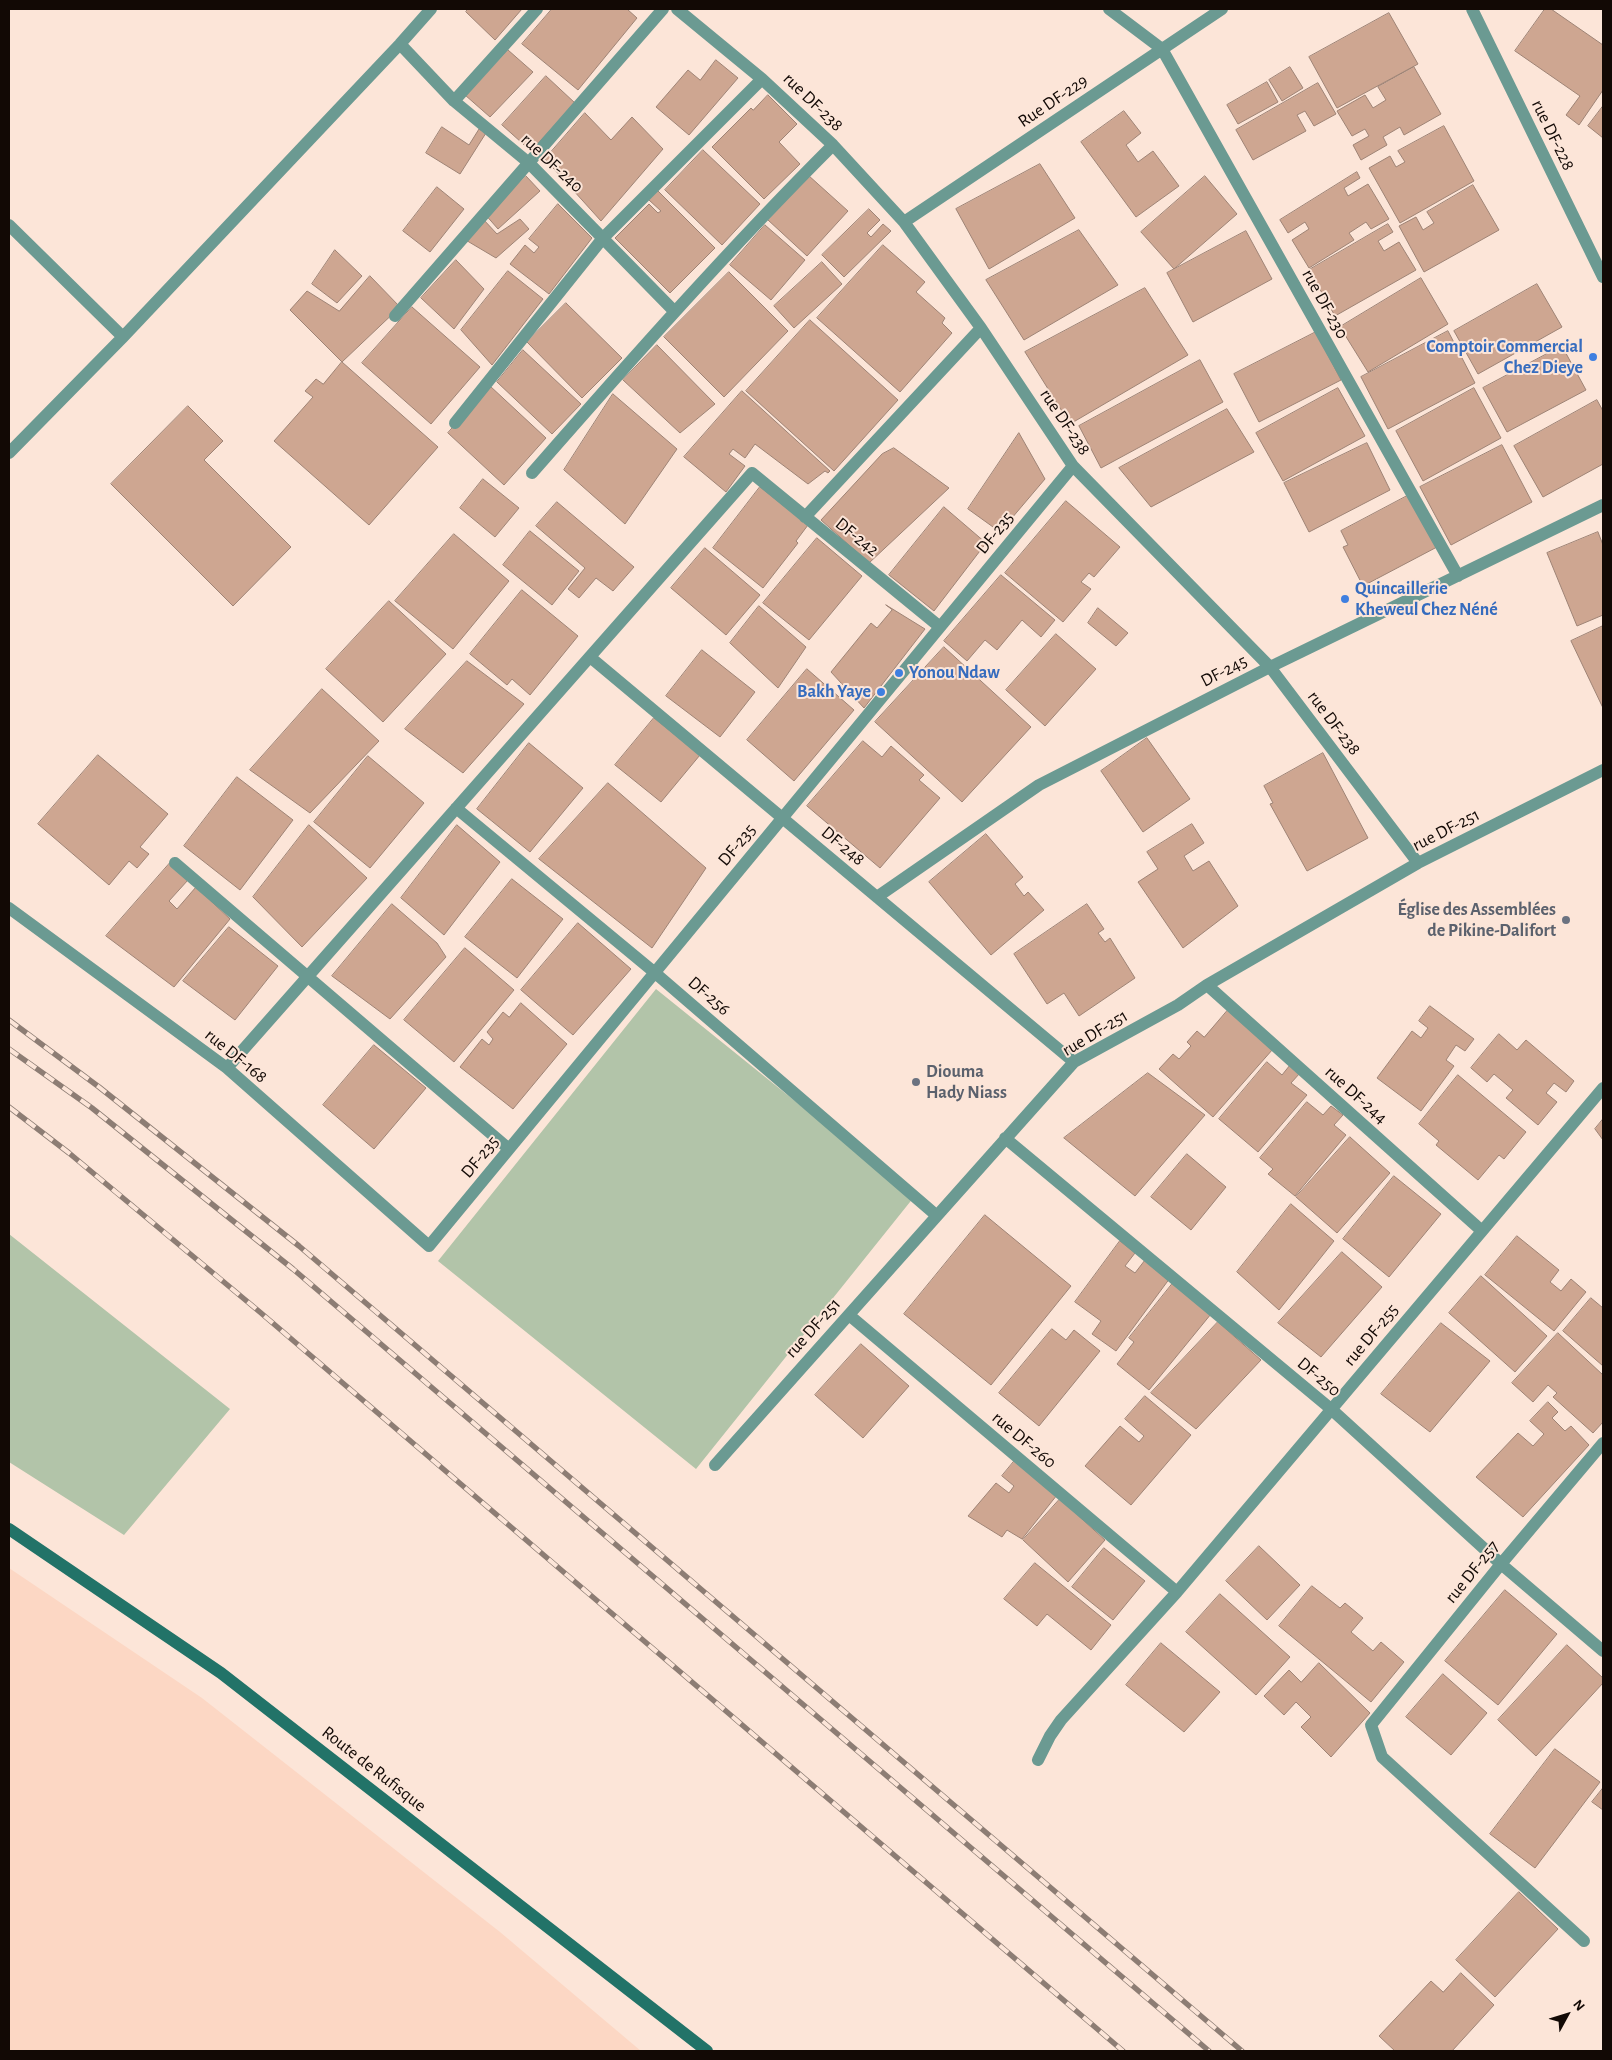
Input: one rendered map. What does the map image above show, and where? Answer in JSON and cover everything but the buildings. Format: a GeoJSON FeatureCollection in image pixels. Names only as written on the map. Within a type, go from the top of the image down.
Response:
{"type":"FeatureCollection","features":[{"type":"Feature","properties":{"kind":"main road","name":"Route de Rufisque"},"geometry":{"type":"LineString","coordinates":[[9,1529],[221,1673],[707,2051]]}},
{"type":"Feature","properties":{"kind":"street"},"geometry":{"type":"LineString","coordinates":[[9,453],[123,337],[431,9]]}},
{"type":"Feature","properties":{"kind":"street"},"geometry":{"type":"LineString","coordinates":[[454,101],[538,9]]}},
{"type":"Feature","properties":{"kind":"street"},"geometry":{"type":"LineString","coordinates":[[395,316],[664,9]]}},
{"type":"Feature","properties":{"kind":"street","name":"rue DF-238"},"geometry":{"type":"LineString","coordinates":[[677,9],[762,79],[833,145],[904,222],[981,328],[1073,466],[1270,667],[1418,863]]}},
{"type":"Feature","properties":{"kind":"street"},"geometry":{"type":"LineString","coordinates":[[1109,9],[1162,49]]}},
{"type":"Feature","properties":{"kind":"street","name":"Rue DF-229"},"geometry":{"type":"LineString","coordinates":[[904,222],[1222,9]]}},
{"type":"Feature","properties":{"kind":"street","name":"rue DF-228"},"geometry":{"type":"LineString","coordinates":[[1472,9],[1603,277]]}},
{"type":"Feature","properties":{"kind":"street","name":"rue DF-240"},"geometry":{"type":"LineString","coordinates":[[400,44],[454,101],[529,163],[675,312]]}},
{"type":"Feature","properties":{"kind":"street","name":"rue DF-230"},"geometry":{"type":"LineString","coordinates":[[1162,49],[1458,576]]}},
{"type":"Feature","properties":{"kind":"street"},"geometry":{"type":"LineString","coordinates":[[455,423],[603,238],[762,79]]}},
{"type":"Feature","properties":{"kind":"street"},"geometry":{"type":"LineString","coordinates":[[532,473],[600,394],[756,222],[833,145]]}},
{"type":"Feature","properties":{"kind":"street"},"geometry":{"type":"LineString","coordinates":[[9,225],[123,337]]}},
{"type":"Feature","properties":{"kind":"street"},"geometry":{"type":"LineString","coordinates":[[806,517],[981,328]]}},
{"type":"Feature","properties":{"kind":"street","name":"DF-235"},"geometry":{"type":"LineString","coordinates":[[429,1246],[1073,466]]}},
{"type":"Feature","properties":{"kind":"street","name":"DF-242"},"geometry":{"type":"LineString","coordinates":[[590,657],[752,473],[940,627]]}},
{"type":"Feature","properties":{"kind":"street","name":"DF-245"},"geometry":{"type":"LineString","coordinates":[[877,897],[1039,785],[1270,667],[1603,505]]}},
{"type":"Feature","properties":{"kind":"street"},"geometry":{"type":"LineString","coordinates":[[227,1068],[590,657]]}},
{"type":"Feature","properties":{"kind":"street","name":"DF-248"},"geometry":{"type":"LineString","coordinates":[[590,657],[1074,1062]]}},
{"type":"Feature","properties":{"kind":"street","name":"rue DF-251"},"geometry":{"type":"LineString","coordinates":[[715,1465],[1074,1062],[1178,1006],[1207,986],[1418,863],[1603,770]]}},
{"type":"Feature","properties":{"kind":"street","name":"DF-256"},"geometry":{"type":"LineString","coordinates":[[456,808],[654,972],[936,1215]]}},
{"type":"Feature","properties":{"kind":"street"},"geometry":{"type":"LineString","coordinates":[[175,863],[509,1149]]}},
{"type":"Feature","properties":{"kind":"street","name":"rue DF-168"},"geometry":{"type":"LineString","coordinates":[[9,908],[227,1068],[429,1246]]}},
{"type":"Feature","properties":{"kind":"street","name":"rue DF-244"},"geometry":{"type":"LineString","coordinates":[[1207,986],[1482,1231]]}},
{"type":"Feature","properties":{"kind":"street","name":"rue DF-255"},"geometry":{"type":"LineString","coordinates":[[1038,1760],[1050,1736],[1061,1720],[1177,1592],[1603,1088]]}},
{"type":"Feature","properties":{"kind":"street","name":"DF-250"},"geometry":{"type":"LineString","coordinates":[[1005,1138],[1331,1409],[1500,1564],[1603,1651]]}},
{"type":"Feature","properties":{"kind":"street","name":"rue DF-260"},"geometry":{"type":"LineString","coordinates":[[849,1315],[1177,1592]]}},
{"type":"Feature","properties":{"kind":"street","name":"rue DF-257"},"geometry":{"type":"LineString","coordinates":[[1584,1941],[1382,1757],[1371,1725],[1500,1564],[1603,1443]]}},
{"type":"Feature","properties":{"kind":"shaded area"},"geometry":{"type":"Polygon","coordinates":[[[9,1568],[202,1698],[500,1932],[641,2051],[9,2051],[9,1568]]]}},
{"type":"Feature","properties":{"kind":"green space"},"geometry":{"type":"Polygon","coordinates":[[[656,989],[914,1197],[696,1469],[438,1261],[656,989]]]}},
{"type":"Feature","properties":{"kind":"green space"},"geometry":{"type":"Polygon","coordinates":[[[9,1234],[230,1409],[124,1535],[9,1462],[9,1234]]]}},
{"type":"Feature","properties":{"kind":"railway"},"geometry":{"type":"LineString","coordinates":[[9,1020],[99,1087],[299,1246],[1242,2051]]}},
{"type":"Feature","properties":{"kind":"railway"},"geometry":{"type":"LineString","coordinates":[[9,1049],[92,1108],[293,1269],[1209,2051]]}},
{"type":"Feature","properties":{"kind":"railway"},"geometry":{"type":"LineString","coordinates":[[9,1107],[69,1153],[261,1313],[1123,2051]]}},
{"type":"Feature","properties":{"kind":"place","name":"Comptoir Commercial Chez Dieye"},"geometry":{"type":"Point","coordinates":[1593,357]}},
{"type":"Feature","properties":{"kind":"place","name":"Quincaillerie Kheweul Chez Néné"},"geometry":{"type":"Point","coordinates":[1345,599]}},
{"type":"Feature","properties":{"kind":"place","name":"Yonou Ndaw"},"geometry":{"type":"Point","coordinates":[899,673]}},
{"type":"Feature","properties":{"kind":"place","name":"Bakh Yaye"},"geometry":{"type":"Point","coordinates":[881,692]}},
{"type":"Feature","properties":{"kind":"place","name":"Église des Assemblées de Pikine-Dalifort"},"geometry":{"type":"Point","coordinates":[1566,920]}},
{"type":"Feature","properties":{"kind":"place","name":"Diouma Hady Niass"},"geometry":{"type":"Point","coordinates":[916,1082]}}]}
